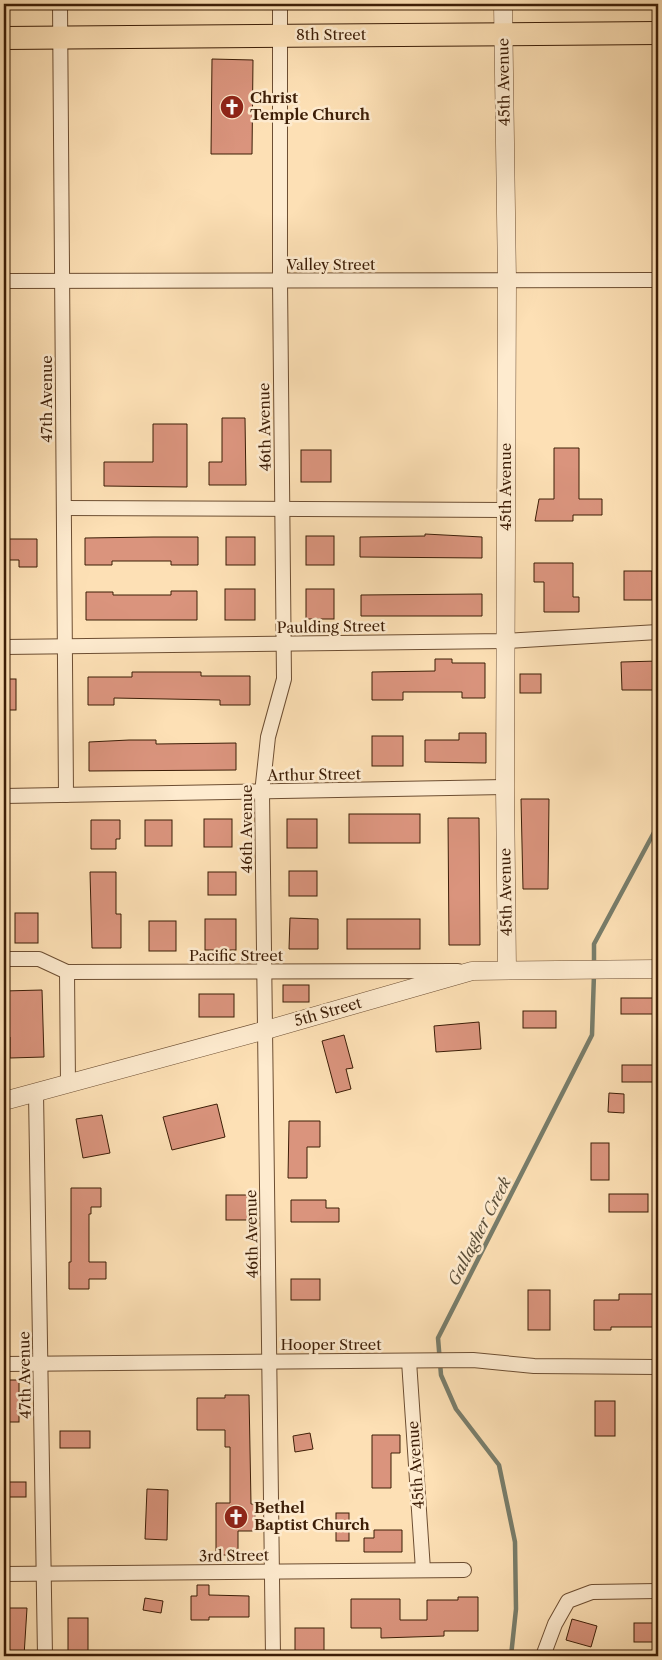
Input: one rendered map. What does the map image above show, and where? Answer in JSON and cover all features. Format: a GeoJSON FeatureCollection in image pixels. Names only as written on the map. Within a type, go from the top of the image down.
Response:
{"type":"FeatureCollection","features":[{"type":"Feature","properties":{"kind":"main road","name":"8th Street"},"geometry":{"type":"LineString","coordinates":[[4,38],[658,33]]}},
{"type":"Feature","properties":{"kind":"street","name":"47th Avenue"},"geometry":{"type":"LineString","coordinates":[[60,4],[66,795]]}},
{"type":"Feature","properties":{"kind":"street","name":"46th Avenue"},"geometry":{"type":"LineString","coordinates":[[273,1656],[262,793],[268,737],[284,679],[280,281],[280,4]]}},
{"type":"Feature","properties":{"kind":"street","name":"45th Avenue"},"geometry":{"type":"LineString","coordinates":[[503,4],[507,280],[505,787],[507,970]]}},
{"type":"Feature","properties":{"kind":"street","name":"Valley Street"},"geometry":{"type":"LineString","coordinates":[[4,281],[658,280]]}},
{"type":"Feature","properties":{"kind":"street"},"geometry":{"type":"LineString","coordinates":[[64,508],[506,510]]}},
{"type":"Feature","properties":{"kind":"street","name":"Paulding Street"},"geometry":{"type":"LineString","coordinates":[[4,648],[506,641],[658,632]]}},
{"type":"Feature","properties":{"kind":"street","name":"Arthur Street"},"geometry":{"type":"LineString","coordinates":[[4,796],[262,793],[505,787]]}},
{"type":"Feature","properties":{"kind":"street","name":"Pacific Street"},"geometry":{"type":"LineString","coordinates":[[4,959],[39,959],[67,972],[472,971]]}},
{"type":"Feature","properties":{"kind":"street","name":"5th Street"},"geometry":{"type":"LineString","coordinates":[[4,1101],[266,1030],[472,971],[658,969]]}},
{"type":"Feature","properties":{"kind":"street"},"geometry":{"type":"LineString","coordinates":[[67,972],[68,1083]]}},
{"type":"Feature","properties":{"kind":"street","name":"47th Avenue"},"geometry":{"type":"LineString","coordinates":[[36,1093],[42,1364],[45,1656]]}},
{"type":"Feature","properties":{"kind":"street","name":"Hooper Street"},"geometry":{"type":"LineString","coordinates":[[4,1364],[460,1360],[534,1366],[658,1367]]}},
{"type":"Feature","properties":{"kind":"street","name":"45th Avenue"},"geometry":{"type":"LineString","coordinates":[[415,1361],[423,1570]]}},
{"type":"Feature","properties":{"kind":"street","name":"3rd Street"},"geometry":{"type":"LineString","coordinates":[[4,1574],[464,1570]]}},
{"type":"Feature","properties":{"kind":"street"},"geometry":{"type":"LineString","coordinates":[[543,1656],[555,1624],[568,1601],[592,1592],[658,1591]]}},
{"type":"Feature","properties":{"kind":"building","name":"Christ Temple Church"},"geometry":{"type":"Polygon","coordinates":[[[212,59],[253,60],[252,154],[211,154],[212,59]]]}},
{"type":"Feature","properties":{"kind":"building"},"geometry":{"type":"Polygon","coordinates":[[[222,418],[245,418],[246,485],[209,485],[209,462],[222,462],[222,418]]]}},
{"type":"Feature","properties":{"kind":"building"},"geometry":{"type":"Polygon","coordinates":[[[153,424],[187,424],[187,487],[104,486],[104,462],[153,462],[153,424]]]}},
{"type":"Feature","properties":{"kind":"building"},"geometry":{"type":"Polygon","coordinates":[[[554,448],[579,448],[579,499],[602,499],[602,515],[573,515],[573,521],[535,521],[539,499],[554,499],[554,448]]]}},
{"type":"Feature","properties":{"kind":"building"},"geometry":{"type":"Polygon","coordinates":[[[301,450],[331,450],[331,482],[301,482],[301,450]]]}},
{"type":"Feature","properties":{"kind":"building"},"geometry":{"type":"Polygon","coordinates":[[[425,534],[482,537],[482,558],[360,557],[360,537],[425,536],[425,534]]]}},
{"type":"Feature","properties":{"kind":"building"},"geometry":{"type":"Polygon","coordinates":[[[306,536],[334,536],[334,565],[306,565],[306,536]]]}},
{"type":"Feature","properties":{"kind":"building"},"geometry":{"type":"Polygon","coordinates":[[[198,537],[198,565],[171,565],[171,561],[112,561],[112,565],[85,565],[85,538],[198,537]]]}},
{"type":"Feature","properties":{"kind":"building"},"geometry":{"type":"Polygon","coordinates":[[[226,537],[255,537],[255,565],[226,565],[226,537]]]}},
{"type":"Feature","properties":{"kind":"building"},"geometry":{"type":"Polygon","coordinates":[[[8,539],[37,539],[37,567],[19,567],[19,560],[8,560],[8,539]]]}},
{"type":"Feature","properties":{"kind":"building"},"geometry":{"type":"Polygon","coordinates":[[[534,563],[573,563],[573,597],[579,597],[579,612],[544,612],[544,582],[534,582],[534,563]]]}},
{"type":"Feature","properties":{"kind":"building"},"geometry":{"type":"Polygon","coordinates":[[[624,571],[652,571],[652,600],[624,600],[624,571]]]}},
{"type":"Feature","properties":{"kind":"building"},"geometry":{"type":"Polygon","coordinates":[[[225,589],[255,589],[255,620],[225,620],[225,589]]]}},
{"type":"Feature","properties":{"kind":"building"},"geometry":{"type":"Polygon","coordinates":[[[306,589],[334,589],[334,619],[306,619],[306,589]]]}},
{"type":"Feature","properties":{"kind":"building"},"geometry":{"type":"Polygon","coordinates":[[[171,591],[197,591],[197,620],[86,620],[86,592],[113,592],[113,595],[171,595],[171,591]]]}},
{"type":"Feature","properties":{"kind":"building"},"geometry":{"type":"Polygon","coordinates":[[[482,594],[482,616],[361,616],[361,595],[482,594]]]}},
{"type":"Feature","properties":{"kind":"building"},"geometry":{"type":"Polygon","coordinates":[[[435,659],[452,659],[452,663],[485,663],[485,698],[462,698],[462,692],[403,692],[403,700],[372,700],[372,672],[435,671],[435,659]]]}},
{"type":"Feature","properties":{"kind":"building"},"geometry":{"type":"Polygon","coordinates":[[[658,661],[658,690],[622,690],[621,662],[658,661]]]}},
{"type":"Feature","properties":{"kind":"building"},"geometry":{"type":"Polygon","coordinates":[[[132,672],[201,672],[201,676],[250,676],[250,705],[220,705],[220,700],[114,698],[114,705],[88,705],[88,677],[132,677],[132,672]]]}},
{"type":"Feature","properties":{"kind":"building"},"geometry":{"type":"Polygon","coordinates":[[[520,674],[541,674],[541,693],[520,693],[520,674]]]}},
{"type":"Feature","properties":{"kind":"building"},"geometry":{"type":"Polygon","coordinates":[[[4,679],[16,679],[16,710],[4,710],[4,679]]]}},
{"type":"Feature","properties":{"kind":"building"},"geometry":{"type":"Polygon","coordinates":[[[459,733],[486,733],[486,763],[425,762],[425,740],[459,740],[459,733]]]}},
{"type":"Feature","properties":{"kind":"building"},"geometry":{"type":"Polygon","coordinates":[[[372,736],[403,736],[403,766],[372,766],[372,736]]]}},
{"type":"Feature","properties":{"kind":"building"},"geometry":{"type":"Polygon","coordinates":[[[156,740],[156,744],[236,743],[236,770],[89,771],[89,742],[156,740]]]}},
{"type":"Feature","properties":{"kind":"building"},"geometry":{"type":"Polygon","coordinates":[[[521,799],[549,799],[548,889],[523,889],[521,799]]]}},
{"type":"Feature","properties":{"kind":"building"},"geometry":{"type":"Polygon","coordinates":[[[349,814],[420,814],[420,843],[349,843],[349,814]]]}},
{"type":"Feature","properties":{"kind":"building"},"geometry":{"type":"Polygon","coordinates":[[[448,818],[479,818],[480,945],[449,945],[448,818]]]}},
{"type":"Feature","properties":{"kind":"building"},"geometry":{"type":"Polygon","coordinates":[[[204,819],[232,819],[232,847],[204,847],[204,819]]]}},
{"type":"Feature","properties":{"kind":"building"},"geometry":{"type":"Polygon","coordinates":[[[287,819],[317,819],[317,848],[287,848],[287,819]]]}},
{"type":"Feature","properties":{"kind":"building"},"geometry":{"type":"Polygon","coordinates":[[[91,820],[120,820],[120,839],[116,839],[116,849],[91,849],[91,820]]]}},
{"type":"Feature","properties":{"kind":"building"},"geometry":{"type":"Polygon","coordinates":[[[145,820],[172,820],[172,846],[145,846],[145,820]]]}},
{"type":"Feature","properties":{"kind":"building"},"geometry":{"type":"Polygon","coordinates":[[[289,871],[317,871],[317,896],[289,896],[289,871]]]}},
{"type":"Feature","properties":{"kind":"building"},"geometry":{"type":"Polygon","coordinates":[[[90,872],[116,872],[116,914],[121,914],[121,948],[92,948],[90,872]]]}},
{"type":"Feature","properties":{"kind":"building"},"geometry":{"type":"Polygon","coordinates":[[[208,872],[236,872],[236,895],[208,895],[208,872]]]}},
{"type":"Feature","properties":{"kind":"building"},"geometry":{"type":"Polygon","coordinates":[[[15,913],[38,913],[38,943],[15,943],[15,913]]]}},
{"type":"Feature","properties":{"kind":"building"},"geometry":{"type":"Polygon","coordinates":[[[290,918],[318,919],[318,949],[289,949],[290,918]]]}},
{"type":"Feature","properties":{"kind":"building"},"geometry":{"type":"Polygon","coordinates":[[[205,919],[236,919],[236,950],[205,950],[205,919]]]}},
{"type":"Feature","properties":{"kind":"building"},"geometry":{"type":"Polygon","coordinates":[[[347,919],[420,919],[420,949],[347,949],[347,919]]]}},
{"type":"Feature","properties":{"kind":"building"},"geometry":{"type":"Polygon","coordinates":[[[149,921],[176,921],[176,951],[149,951],[149,921]]]}},
{"type":"Feature","properties":{"kind":"building"},"geometry":{"type":"Polygon","coordinates":[[[283,985],[309,985],[309,1002],[283,1002],[283,985]]]}},
{"type":"Feature","properties":{"kind":"building"},"geometry":{"type":"Polygon","coordinates":[[[42,990],[44,1057],[10,1058],[10,1037],[4,1037],[4,991],[42,990]]]}},
{"type":"Feature","properties":{"kind":"building"},"geometry":{"type":"Polygon","coordinates":[[[199,994],[234,994],[234,1017],[199,1017],[199,994]]]}},
{"type":"Feature","properties":{"kind":"building"},"geometry":{"type":"Polygon","coordinates":[[[621,998],[658,998],[658,1014],[621,1014],[621,998]]]}},
{"type":"Feature","properties":{"kind":"building"},"geometry":{"type":"Polygon","coordinates":[[[523,1011],[556,1011],[556,1028],[523,1028],[523,1011]]]}},
{"type":"Feature","properties":{"kind":"building"},"geometry":{"type":"Polygon","coordinates":[[[479,1022],[481,1049],[436,1052],[434,1026],[479,1022]]]}},
{"type":"Feature","properties":{"kind":"building"},"geometry":{"type":"Polygon","coordinates":[[[344,1035],[353,1068],[346,1069],[351,1089],[336,1093],[322,1041],[344,1035]]]}},
{"type":"Feature","properties":{"kind":"building"},"geometry":{"type":"Polygon","coordinates":[[[622,1065],[658,1065],[658,1082],[622,1082],[622,1065]]]}},
{"type":"Feature","properties":{"kind":"building"},"geometry":{"type":"Polygon","coordinates":[[[609,1093],[624,1094],[624,1113],[608,1112],[609,1093]]]}},
{"type":"Feature","properties":{"kind":"building"},"geometry":{"type":"Polygon","coordinates":[[[217,1104],[225,1137],[172,1150],[163,1117],[217,1104]]]}},
{"type":"Feature","properties":{"kind":"building"},"geometry":{"type":"Polygon","coordinates":[[[102,1115],[110,1153],[83,1158],[76,1119],[102,1115]]]}},
{"type":"Feature","properties":{"kind":"building"},"geometry":{"type":"Polygon","coordinates":[[[289,1121],[320,1121],[320,1147],[307,1147],[307,1178],[288,1178],[289,1121]]]}},
{"type":"Feature","properties":{"kind":"building"},"geometry":{"type":"Polygon","coordinates":[[[591,1143],[609,1143],[609,1180],[591,1180],[591,1143]]]}},
{"type":"Feature","properties":{"kind":"building"},"geometry":{"type":"Polygon","coordinates":[[[71,1188],[101,1188],[101,1207],[91,1207],[91,1214],[89,1214],[89,1262],[106,1262],[106,1279],[89,1279],[89,1289],[69,1289],[71,1188]]]}},
{"type":"Feature","properties":{"kind":"building"},"geometry":{"type":"Polygon","coordinates":[[[609,1194],[648,1194],[648,1212],[609,1212],[609,1194]]]}},
{"type":"Feature","properties":{"kind":"building"},"geometry":{"type":"Polygon","coordinates":[[[226,1195],[250,1195],[250,1220],[226,1220],[226,1195]]]}},
{"type":"Feature","properties":{"kind":"building"},"geometry":{"type":"Polygon","coordinates":[[[291,1200],[326,1200],[326,1208],[339,1208],[339,1222],[291,1222],[291,1200]]]}},
{"type":"Feature","properties":{"kind":"building"},"geometry":{"type":"Polygon","coordinates":[[[291,1279],[320,1279],[320,1300],[291,1300],[291,1279]]]}},
{"type":"Feature","properties":{"kind":"building"},"geometry":{"type":"Polygon","coordinates":[[[528,1290],[550,1290],[550,1330],[528,1330],[528,1290]]]}},
{"type":"Feature","properties":{"kind":"building"},"geometry":{"type":"Polygon","coordinates":[[[619,1294],[658,1294],[658,1327],[611,1327],[611,1330],[594,1330],[594,1300],[619,1300],[619,1294]]]}},
{"type":"Feature","properties":{"kind":"building"},"geometry":{"type":"Polygon","coordinates":[[[4,1380],[19,1380],[19,1422],[4,1422],[4,1380]]]}},
{"type":"Feature","properties":{"kind":"building"},"geometry":{"type":"Polygon","coordinates":[[[225,1395],[249,1395],[251,1504],[255,1504],[255,1531],[238,1531],[238,1555],[216,1555],[216,1503],[230,1503],[230,1447],[225,1447],[225,1430],[197,1430],[197,1398],[225,1398],[225,1395]]]}},
{"type":"Feature","properties":{"kind":"building"},"geometry":{"type":"Polygon","coordinates":[[[595,1401],[615,1401],[615,1436],[595,1436],[595,1401]]]}},
{"type":"Feature","properties":{"kind":"building"},"geometry":{"type":"Polygon","coordinates":[[[60,1431],[90,1431],[90,1448],[60,1448],[60,1431]]]}},
{"type":"Feature","properties":{"kind":"building"},"geometry":{"type":"Polygon","coordinates":[[[310,1433],[313,1449],[295,1452],[293,1436],[310,1433]]]}},
{"type":"Feature","properties":{"kind":"building"},"geometry":{"type":"Polygon","coordinates":[[[372,1435],[400,1435],[400,1453],[391,1453],[391,1488],[372,1488],[372,1435]]]}},
{"type":"Feature","properties":{"kind":"building"},"geometry":{"type":"Polygon","coordinates":[[[4,1482],[26,1482],[26,1497],[4,1497],[4,1482]]]}},
{"type":"Feature","properties":{"kind":"building"},"geometry":{"type":"Polygon","coordinates":[[[147,1489],[168,1490],[167,1540],[145,1539],[147,1489]]]}},
{"type":"Feature","properties":{"kind":"building"},"geometry":{"type":"Polygon","coordinates":[[[336,1513],[349,1513],[349,1541],[336,1541],[336,1513]]]}},
{"type":"Feature","properties":{"kind":"building"},"geometry":{"type":"Polygon","coordinates":[[[374,1530],[402,1530],[402,1552],[364,1552],[364,1538],[374,1538],[374,1530]]]}},
{"type":"Feature","properties":{"kind":"building"},"geometry":{"type":"Polygon","coordinates":[[[197,1585],[209,1585],[209,1595],[249,1596],[249,1617],[209,1617],[209,1620],[191,1620],[191,1596],[197,1596],[197,1585]]]}},
{"type":"Feature","properties":{"kind":"building"},"geometry":{"type":"Polygon","coordinates":[[[458,1597],[478,1597],[478,1631],[444,1631],[444,1636],[381,1638],[381,1628],[351,1628],[351,1599],[400,1599],[400,1620],[427,1620],[427,1600],[458,1600],[458,1597]]]}},
{"type":"Feature","properties":{"kind":"building"},"geometry":{"type":"Polygon","coordinates":[[[145,1598],[163,1601],[161,1613],[143,1610],[145,1598]]]}},
{"type":"Feature","properties":{"kind":"building"},"geometry":{"type":"Polygon","coordinates":[[[4,1608],[27,1608],[24,1656],[4,1656],[4,1608]]]}},
{"type":"Feature","properties":{"kind":"building"},"geometry":{"type":"Polygon","coordinates":[[[68,1618],[88,1618],[88,1656],[68,1656],[68,1618]]]}},
{"type":"Feature","properties":{"kind":"building"},"geometry":{"type":"Polygon","coordinates":[[[572,1619],[597,1626],[591,1647],[566,1640],[572,1619]]]}},
{"type":"Feature","properties":{"kind":"building"},"geometry":{"type":"Polygon","coordinates":[[[634,1623],[657,1623],[657,1642],[634,1642],[634,1623]]]}},
{"type":"Feature","properties":{"kind":"building"},"geometry":{"type":"Polygon","coordinates":[[[295,1628],[324,1628],[324,1656],[295,1656],[295,1628]]]}},
{"type":"Feature","properties":{"kind":"waterway","name":"Gallagher Creek"},"geometry":{"type":"LineString","coordinates":[[594,966],[594,944],[658,825]]}},
{"type":"Feature","properties":{"kind":"waterway","name":"Gallagher Creek"},"geometry":{"type":"LineString","coordinates":[[511,1656],[516,1609],[515,1542],[499,1465],[456,1409],[441,1375],[438,1338],[592,1035],[594,974]]}},
{"type":"Feature","properties":{"kind":"place","name":"Christ Temple Church"},"geometry":{"type":"Point","coordinates":[232,107]}},
{"type":"Feature","properties":{"kind":"place","name":"Bethel Baptist Church"},"geometry":{"type":"Point","coordinates":[236,1517]}}]}
